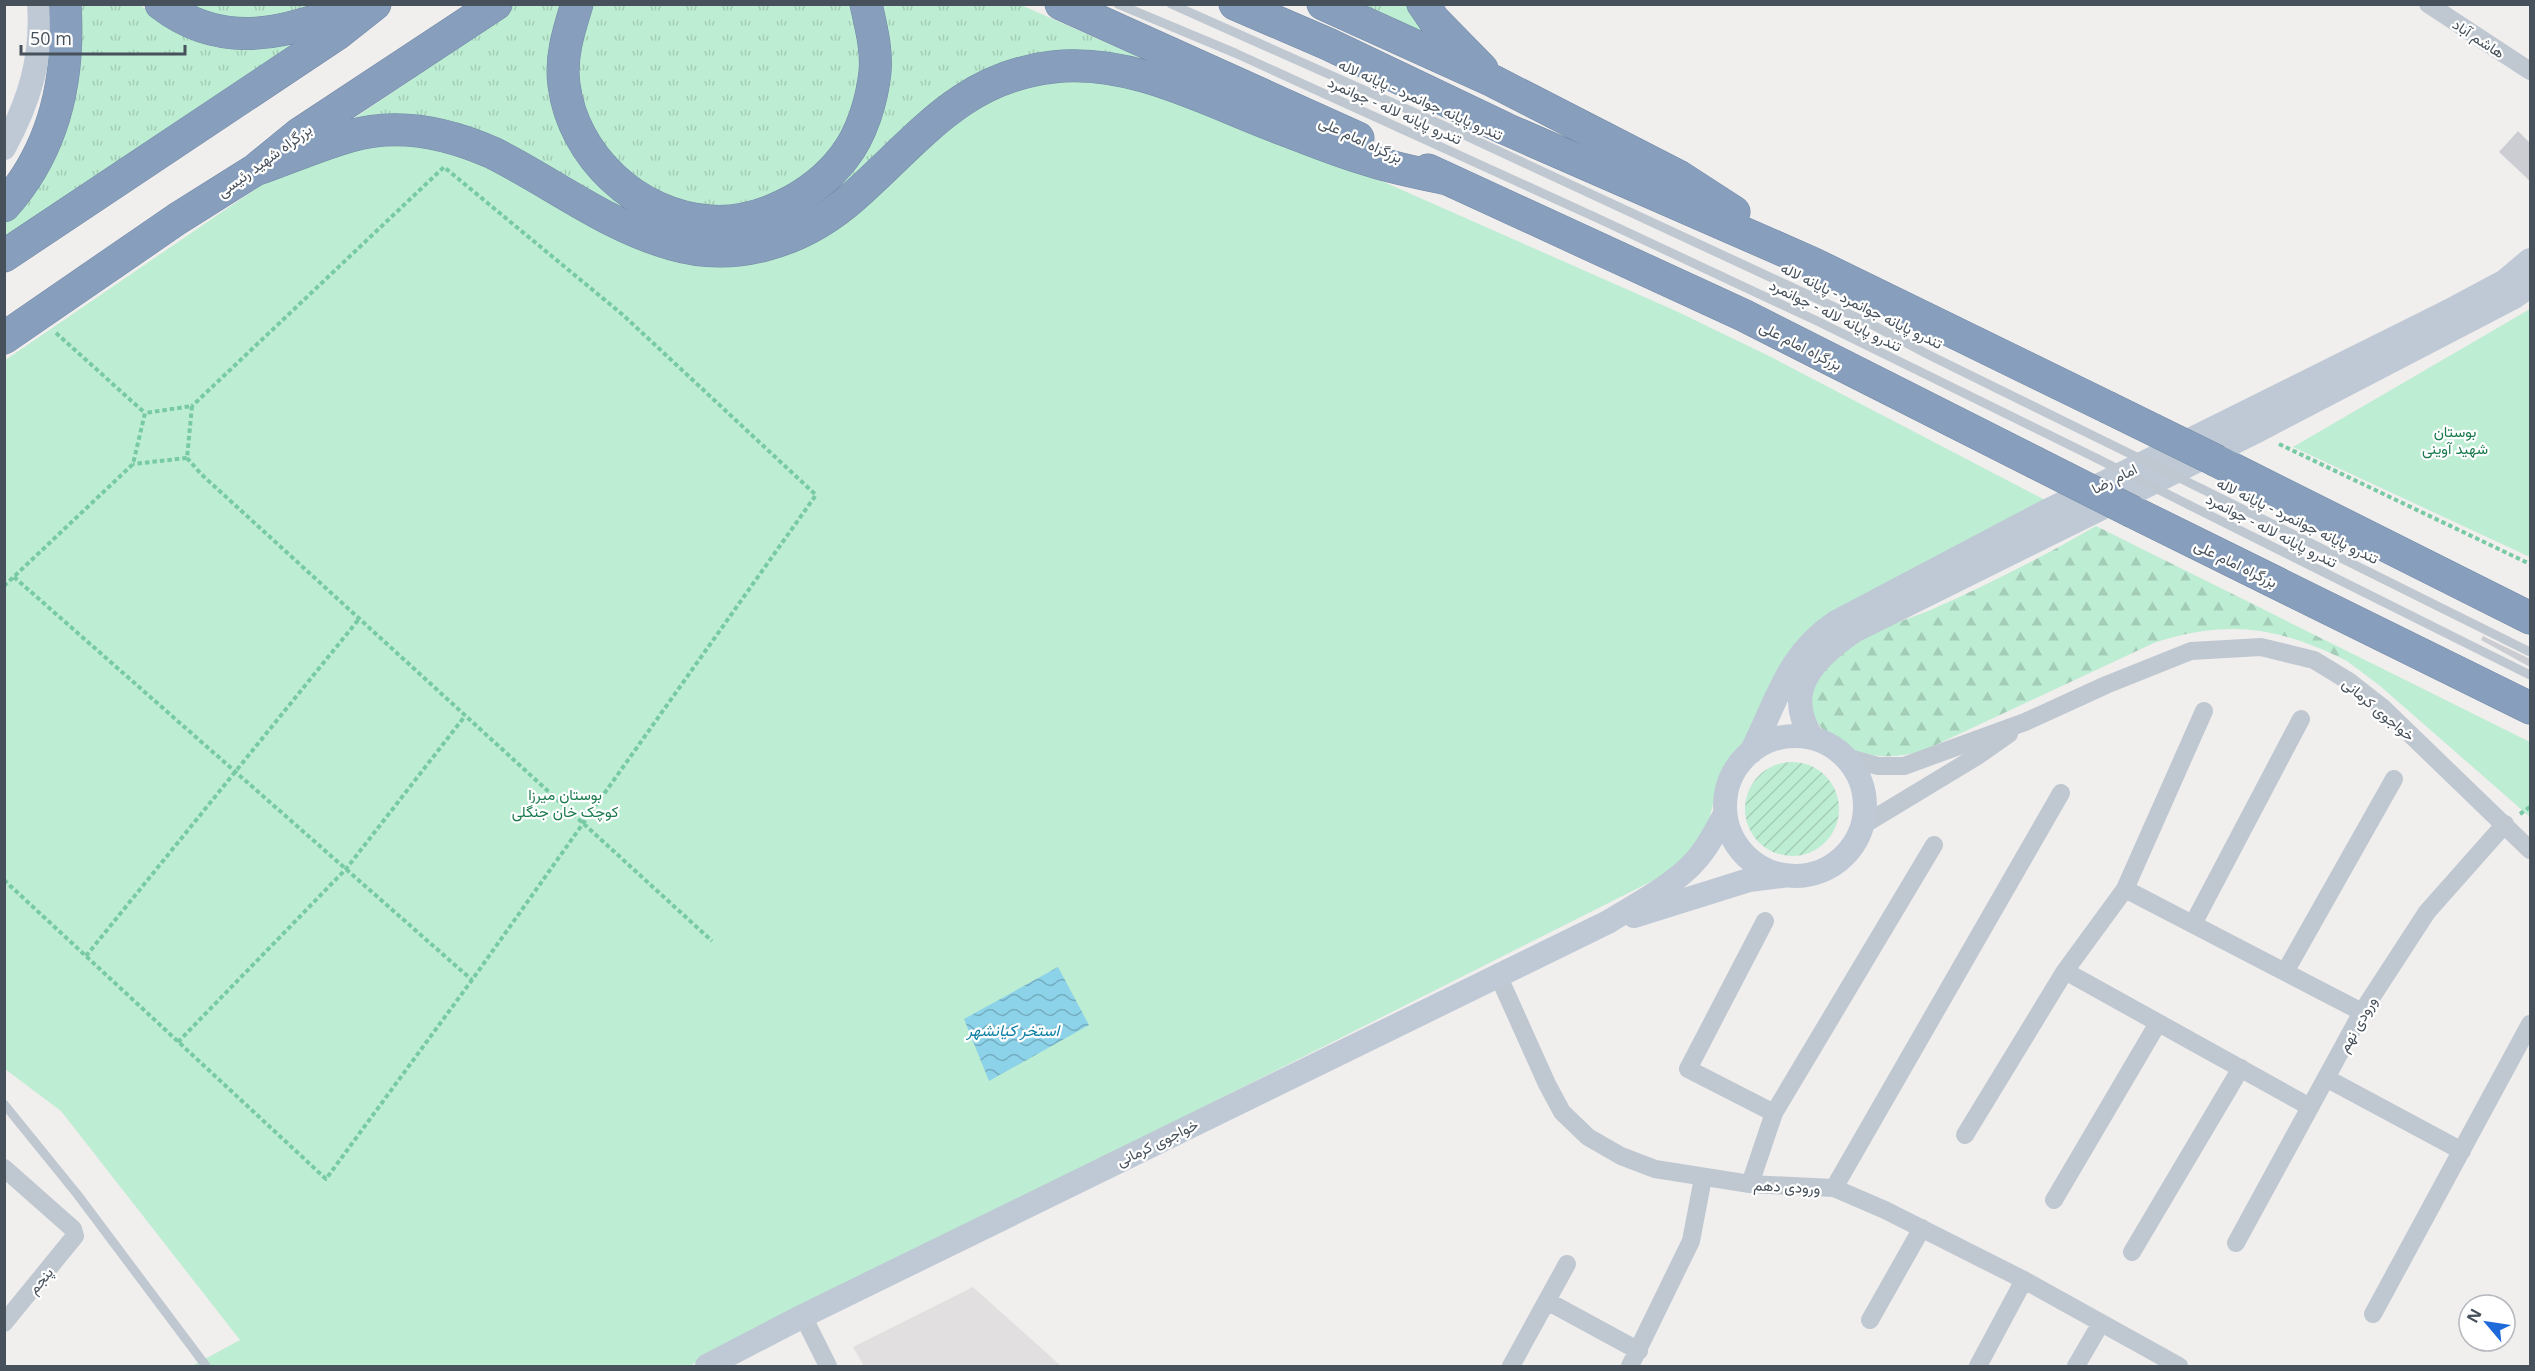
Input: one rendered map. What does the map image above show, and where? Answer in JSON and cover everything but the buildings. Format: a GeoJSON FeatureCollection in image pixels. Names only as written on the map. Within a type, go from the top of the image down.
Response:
{"type":"FeatureCollection","features":[{"type":"Feature","properties":{"kind":"highway"},"geometry":{"type":"LineString","coordinates":[[4,206],[18,191],[35,164],[49,135],[60,101],[65,63],[65,4]]}},
{"type":"Feature","properties":{"kind":"highway"},"geometry":{"type":"LineString","coordinates":[[160,4],[197,26],[237,34],[266,34],[320,20],[359,4]]}},
{"type":"Feature","properties":{"kind":"highway"},"geometry":{"type":"LineString","coordinates":[[4,256],[337,34],[375,4]]}},
{"type":"Feature","properties":{"kind":"highway"},"geometry":{"type":"LineString","coordinates":[[577,4],[568,32],[564,56],[564,84],[572,117],[587,146],[609,175],[642,200],[678,214],[708,221],[741,219],[775,209],[800,197],[844,157],[857,135],[873,90],[875,49],[866,4]]}},
{"type":"Feature","properties":{"kind":"highway","name":"بزرگراه امام علی"},"geometry":{"type":"LineString","coordinates":[[1061,4],[1299,110],[1743,315],[2133,512],[2530,708]]}},
{"type":"Feature","properties":{"kind":"highway"},"geometry":{"type":"LineString","coordinates":[[1235,4],[1328,44],[1506,129],[1812,263],[2217,461],[2530,618]]}},
{"type":"Feature","properties":{"kind":"highway"},"geometry":{"type":"LineString","coordinates":[[1323,4],[1493,81],[1680,177],[1812,263]]}},
{"type":"Feature","properties":{"kind":"highway"},"geometry":{"type":"LineString","coordinates":[[1423,4],[1434,20],[1493,81]]}},
{"type":"Feature","properties":{"kind":"highway","name":"بزرگراه شهید رئیسی"},"geometry":{"type":"LineString","coordinates":[[4,338],[177,219],[255,170],[299,134],[485,12]]}},
{"type":"Feature","properties":{"kind":"highway"},"geometry":{"type":"LineString","coordinates":[[255,170],[352,135],[397,129],[423,131],[477,146],[493,153],[609,219],[642,235],[696,250],[747,250],[775,243],[792,235],[852,198],[915,138],[970,94],[1026,71],[1076,65],[1110,68],[1152,79],[1366,160],[1447,179]]}},
{"type":"Feature","properties":{"kind":"main road"},"geometry":{"type":"LineString","coordinates":[[4,148],[29,98],[39,45],[39,4]]}},
{"type":"Feature","properties":{"kind":"main road","name":"امام رضا"},"geometry":{"type":"LineString","coordinates":[[1751,752],[1787,672],[1812,640],[1836,622],[2041,514],[2447,312],[2505,280],[2530,260]]}},
{"type":"Feature","properties":{"kind":"main road","name":"امام رضا"},"geometry":{"type":"LineString","coordinates":[[1812,737],[1802,718],[1800,698],[1802,688],[1822,654],[1836,643],[1884,616],[2255,432],[2514,297],[2530,286]]}},
{"type":"Feature","properties":{"kind":"main road"},"geometry":{"type":"LineString","coordinates":[[1608,922],[1749,880],[1784,875],[1803,876],[1821,871],[1837,862],[1851,848],[1860,827],[1865,812],[1864,792],[1857,773],[1845,757],[1832,746],[1812,737],[1796,735],[1777,738],[1759,745],[1743,758],[1732,775],[1725,794],[1725,814],[1738,848],[1751,861],[1767,870],[1784,875]]}},
{"type":"Feature","properties":{"kind":"main road"},"geometry":{"type":"LineString","coordinates":[[1608,922],[1674,880],[1690,866],[1704,851],[1725,814]]}},
{"type":"Feature","properties":{"kind":"main road","name":"خواجوی کرمانی"},"geometry":{"type":"LineString","coordinates":[[707,1366],[803,1316],[1608,922]]}},
{"type":"Feature","properties":{"kind":"street","name":"هاشم آباد"},"geometry":{"type":"LineString","coordinates":[[2428,4],[2530,71]]}},
{"type":"Feature","properties":{"kind":"street","name":"خواجوی کرمانی"},"geometry":{"type":"LineString","coordinates":[[2025,722],[2106,685],[2191,651],[2261,646],[2314,660],[2350,682],[2382,707],[2530,850]]}},
{"type":"Feature","properties":{"kind":"street"},"geometry":{"type":"LineString","coordinates":[[1965,1135],[2065,971],[2125,889],[2204,711]]}},
{"type":"Feature","properties":{"kind":"street"},"geometry":{"type":"LineString","coordinates":[[2193,924],[2301,719]]}},
{"type":"Feature","properties":{"kind":"street"},"geometry":{"type":"LineString","coordinates":[[1845,757],[1878,766],[1904,766],[2025,722]]}},
{"type":"Feature","properties":{"kind":"street"},"geometry":{"type":"LineString","coordinates":[[1860,827],[1979,755],[2025,722]]}},
{"type":"Feature","properties":{"kind":"street"},"geometry":{"type":"LineString","coordinates":[[2285,972],[2394,779]]}},
{"type":"Feature","properties":{"kind":"street"},"geometry":{"type":"LineString","coordinates":[[1834,1188],[2061,793]]}},
{"type":"Feature","properties":{"kind":"street","name":"ورودی نهم"},"geometry":{"type":"LineString","coordinates":[[2236,1243],[2362,1012],[2427,912],[2505,824]]}},
{"type":"Feature","properties":{"kind":"street"},"geometry":{"type":"LineString","coordinates":[[1750,1184],[1774,1113],[1934,845]]}},
{"type":"Feature","properties":{"kind":"street"},"geometry":{"type":"LineString","coordinates":[[2125,889],[2362,1012]]}},
{"type":"Feature","properties":{"kind":"street"},"geometry":{"type":"LineString","coordinates":[[1765,921],[1688,1069],[1774,1113]]}},
{"type":"Feature","properties":{"kind":"street"},"geometry":{"type":"LineString","coordinates":[[2065,971],[2310,1107]]}},
{"type":"Feature","properties":{"kind":"street","name":"ورودی دهم"},"geometry":{"type":"LineString","coordinates":[[1498,975],[1562,1112],[1588,1137],[1621,1156],[1656,1169],[1750,1184],[1834,1188],[1922,1228],[2024,1280],[2175,1366]]}},
{"type":"Feature","properties":{"kind":"street"},"geometry":{"type":"LineString","coordinates":[[2054,1200],[2158,1023]]}},
{"type":"Feature","properties":{"kind":"street"},"geometry":{"type":"LineString","coordinates":[[2373,1314],[2530,1024]]}},
{"type":"Feature","properties":{"kind":"street"},"geometry":{"type":"LineString","coordinates":[[2132,1252],[2241,1068]]}},
{"type":"Feature","properties":{"kind":"street"},"geometry":{"type":"LineString","coordinates":[[2326,1078],[2462,1151]]}},
{"type":"Feature","properties":{"kind":"street","name":"پنجم"},"geometry":{"type":"LineString","coordinates":[[4,1168],[73,1229],[75,1236],[4,1323]]}},
{"type":"Feature","properties":{"kind":"street"},"geometry":{"type":"LineString","coordinates":[[1547,1301],[1635,1359],[1691,1241],[1703,1178]]}},
{"type":"Feature","properties":{"kind":"street"},"geometry":{"type":"LineString","coordinates":[[1870,1320],[1922,1228]]}},
{"type":"Feature","properties":{"kind":"street"},"geometry":{"type":"LineString","coordinates":[[1511,1366],[1567,1264]]}},
{"type":"Feature","properties":{"kind":"street"},"geometry":{"type":"LineString","coordinates":[[1978,1366],[2024,1280]]}},
{"type":"Feature","properties":{"kind":"street"},"geometry":{"type":"LineString","coordinates":[[803,1316],[828,1366]]}},
{"type":"Feature","properties":{"kind":"street"},"geometry":{"type":"LineString","coordinates":[[2076,1366],[2100,1323]]}},
{"type":"Feature","properties":{"kind":"lane","name":"تندرو پایانه لاله - جوانمرد"},"geometry":{"type":"LineString","coordinates":[[1118,4],[1235,53],[1817,321],[2530,675]]}},
{"type":"Feature","properties":{"kind":"lane","name":"تندرو پایانه جوانمرد - پایانه لاله"},"geometry":{"type":"LineString","coordinates":[[1172,4],[1436,122],[1869,323],[2530,652]]}},
{"type":"Feature","properties":{"kind":"lane"},"geometry":{"type":"LineString","coordinates":[[4,1104],[77,1194],[206,1366]]}},
{"type":"Feature","properties":{"kind":"path"},"geometry":{"type":"LineString","coordinates":[[4,880],[326,1179],[472,980],[816,495],[623,315],[444,167],[192,406],[145,413]]}},
{"type":"Feature","properties":{"kind":"path"},"geometry":{"type":"LineString","coordinates":[[36,315],[145,413]]}},
{"type":"Feature","properties":{"kind":"path"},"geometry":{"type":"LineString","coordinates":[[192,406],[187,458],[201,474],[712,941]]}},
{"type":"Feature","properties":{"kind":"path"},"geometry":{"type":"LineString","coordinates":[[4,586],[133,464],[145,413]]}},
{"type":"Feature","properties":{"kind":"path"},"geometry":{"type":"LineString","coordinates":[[2255,432],[2530,564]]}},
{"type":"Feature","properties":{"kind":"path"},"geometry":{"type":"LineString","coordinates":[[133,464],[187,458]]}},
{"type":"Feature","properties":{"kind":"path"},"geometry":{"type":"LineString","coordinates":[[14,577],[472,980]]}},
{"type":"Feature","properties":{"kind":"path"},"geometry":{"type":"LineString","coordinates":[[86,956],[359,619]]}},
{"type":"Feature","properties":{"kind":"path"},"geometry":{"type":"LineString","coordinates":[[178,1042],[346,869],[465,716]]}},
{"type":"Feature","properties":{"kind":"shaded area"},"geometry":{"type":"Polygon","coordinates":[[[973,1287],[1061,1366],[864,1366],[853,1347],[973,1287]]]}},
{"type":"Feature","properties":{"kind":"green space"},"geometry":{"type":"Polygon","coordinates":[[[515,4],[569,5],[564,124],[702,229],[851,162],[875,5],[1021,5],[1162,67],[813,216],[733,242],[329,135],[470,40],[515,4]]]}},
{"type":"Feature","properties":{"kind":"green space"},"geometry":{"type":"Polygon","coordinates":[[[79,5],[140,5],[151,13],[329,26],[98,174],[5,241],[4,221],[47,168],[64,135],[74,104],[79,69],[79,5]]]}},
{"type":"Feature","properties":{"kind":"green space"},"geometry":{"type":"Polygon","coordinates":[[[173,5],[335,5],[257,27],[173,5]]]}},
{"type":"Feature","properties":{"kind":"green space"},"geometry":{"type":"Polygon","coordinates":[[[586,5],[858,5],[868,71],[844,145],[764,205],[682,207],[611,164],[575,94],[586,5]]]}},
{"type":"Feature","properties":{"kind":"green space"},"geometry":{"type":"Polygon","coordinates":[[[1341,5],[1412,5],[1455,56],[1341,5]]]}},
{"type":"Feature","properties":{"kind":"green space","name":"بوستان میرزا کوچک خان جنگلی"},"geometry":{"type":"Polygon","coordinates":[[[1112,76],[1377,179],[1676,311],[1771,357],[2049,502],[1888,588],[1725,765],[1704,832],[1696,845],[1666,874],[689,1366],[192,1366],[240,1340],[61,1111],[5,1069],[4,361],[276,175],[343,146],[444,144],[742,259],[1019,81],[1112,76]]]}},
{"type":"Feature","properties":{"kind":"green space","name":"بوستان شهید آوینی"},"geometry":{"type":"Polygon","coordinates":[[[2530,309],[2530,557],[2293,447],[2530,309]]]}},
{"type":"Feature","properties":{"kind":"green space"},"geometry":{"type":"Polygon","coordinates":[[[2096,526],[2351,653],[2347,661],[2322,649],[2276,634],[2253,630],[2207,630],[2156,642],[1927,749],[1916,752],[1899,756],[1864,753],[1846,747],[1820,726],[1813,712],[1811,697],[1815,680],[1832,658],[1865,636],[1974,590],[2096,526]]]}},
{"type":"Feature","properties":{"kind":"green space"},"geometry":{"type":"Polygon","coordinates":[[[2351,653],[2530,742],[2530,817],[2379,685],[2347,661],[2351,653]]]}},
{"type":"Feature","properties":{"kind":"green space"},"geometry":{"type":"Polygon","coordinates":[[[1792,762],[1810,766],[1825,776],[1835,791],[1839,809],[1835,827],[1825,842],[1810,852],[1792,856],[1774,852],[1759,842],[1749,827],[1745,809],[1749,791],[1759,776],[1774,766],[1792,762]]]}},
{"type":"Feature","properties":{"kind":"water","name":"استخر کیانشهر"},"geometry":{"type":"Polygon","coordinates":[[[1058,967],[1089,1025],[989,1081],[964,1019],[1058,967]]]}}]}
